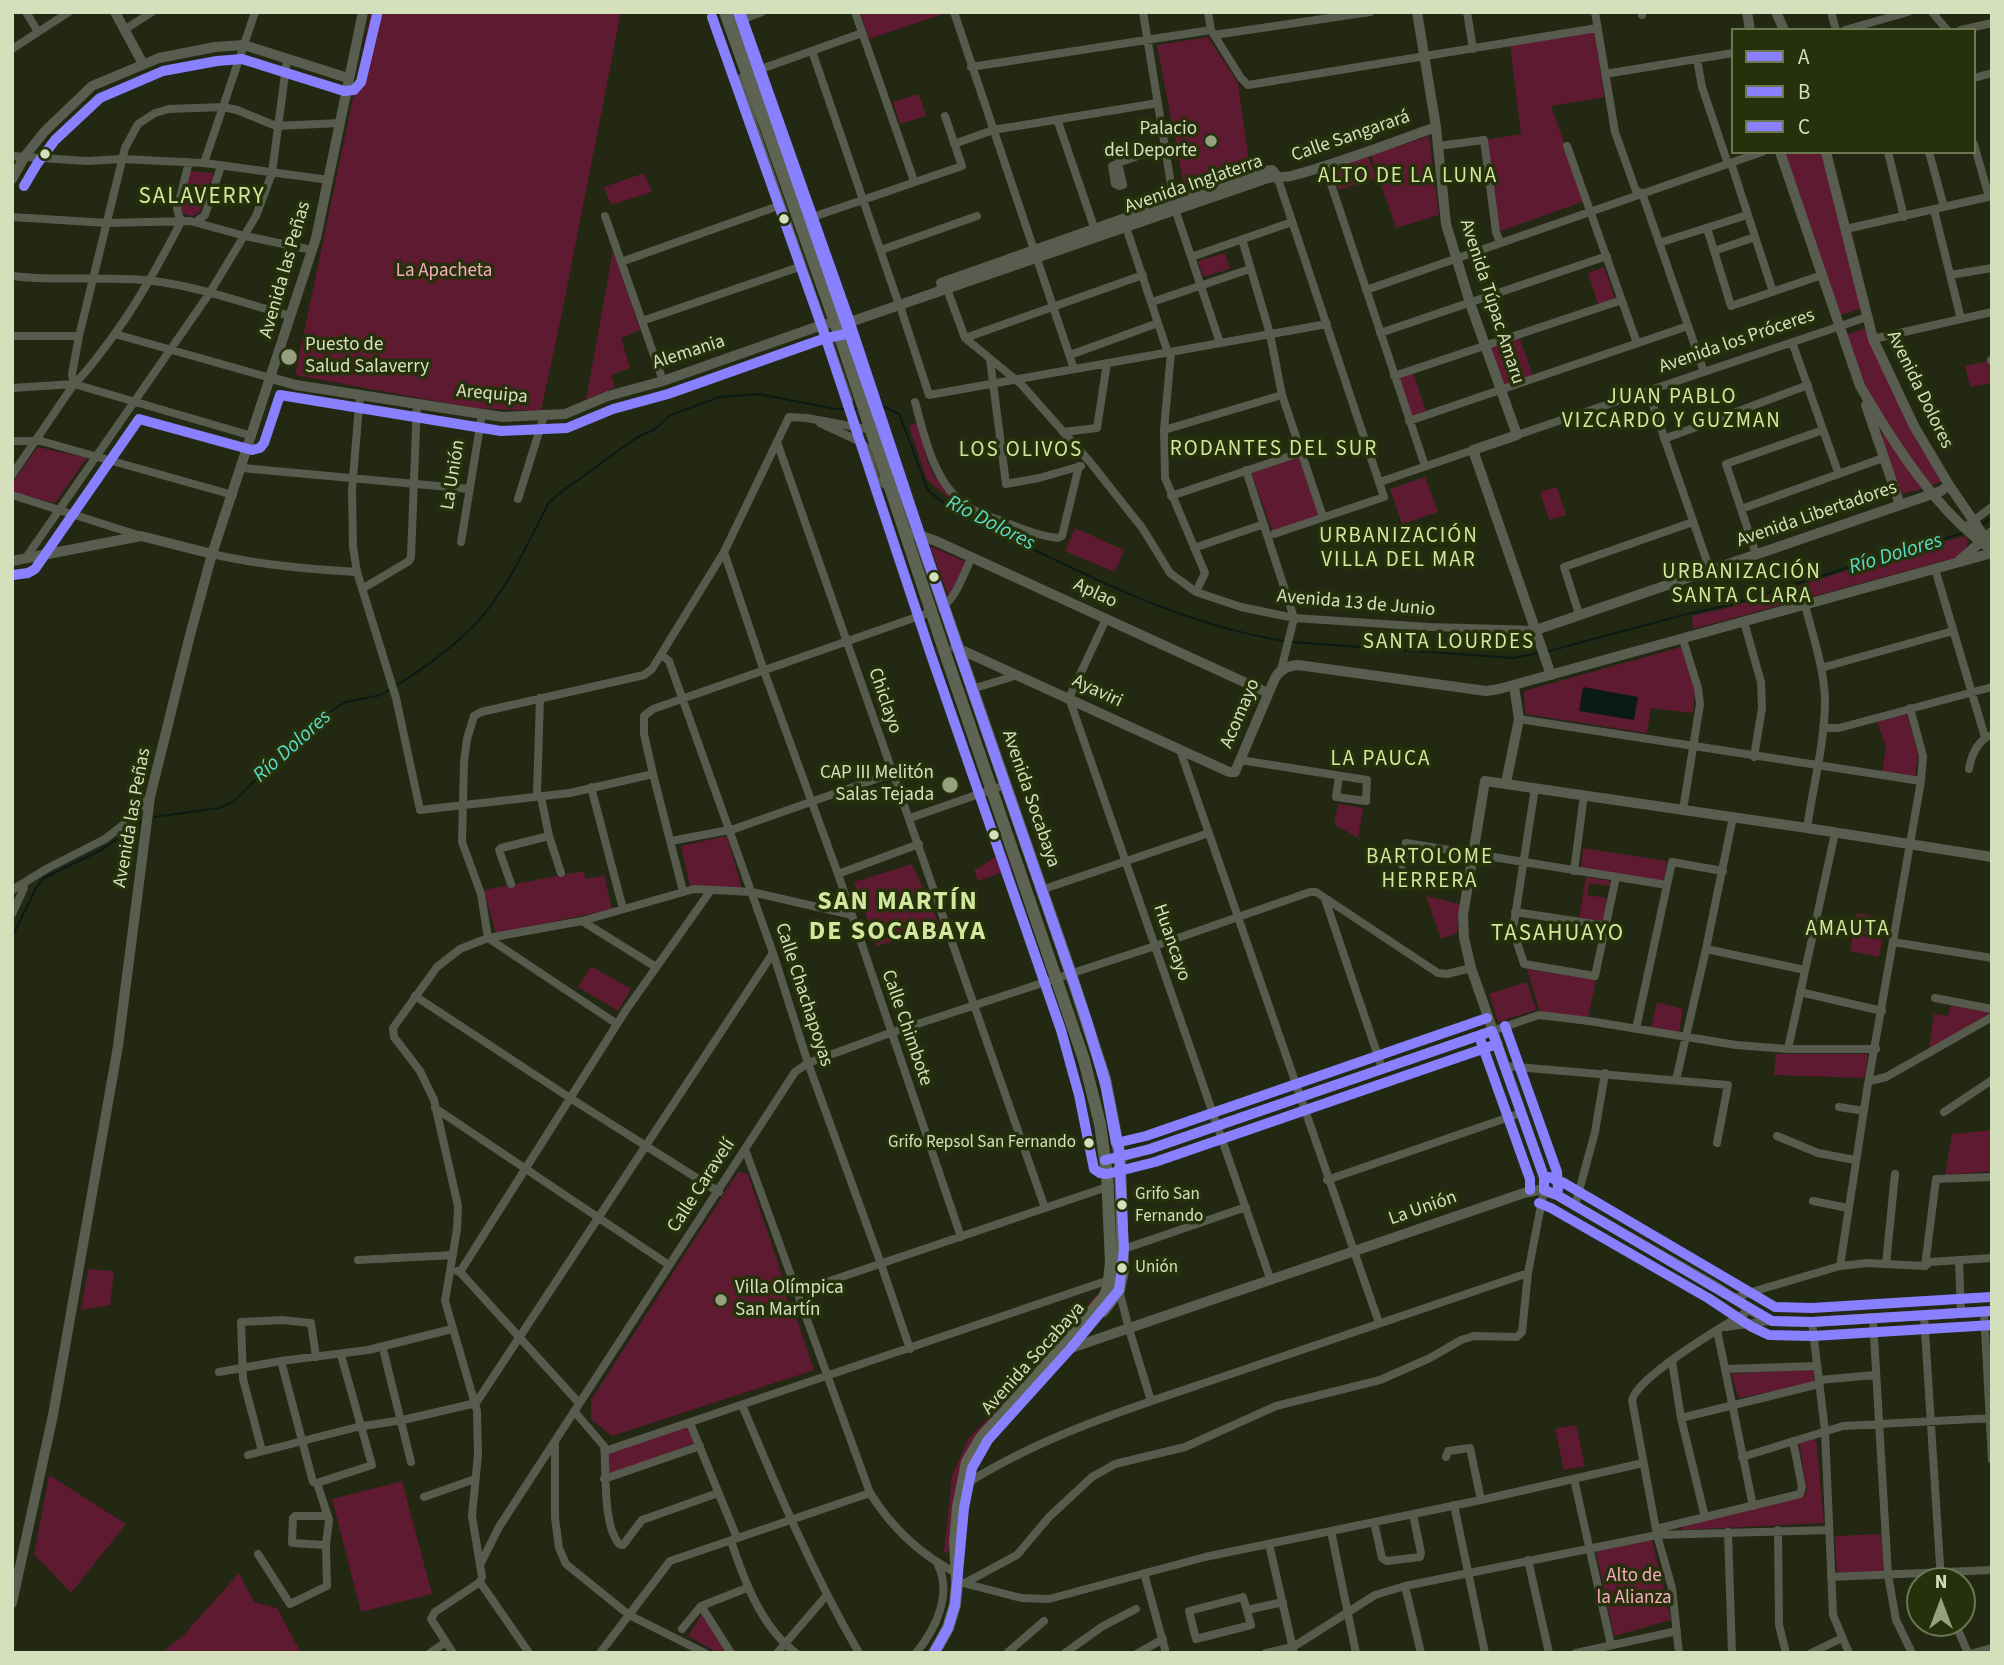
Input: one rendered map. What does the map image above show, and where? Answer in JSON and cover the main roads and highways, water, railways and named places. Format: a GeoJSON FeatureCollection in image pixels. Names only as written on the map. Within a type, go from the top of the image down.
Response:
{"type":"FeatureCollection","features":[{"type":"Feature","properties":{"kind":"main road","name":"Avenida Socabaya"},"geometry":{"type":"LineString","coordinates":[[725,12],[810,218],[835,322]]}},
{"type":"Feature","properties":{"kind":"main road","name":"Avenida Socabaya"},"geometry":{"type":"LineString","coordinates":[[740,16],[752,72],[861,400],[873,422],[919,534],[937,609]]}},
{"type":"Feature","properties":{"kind":"main road","name":"Avenida Socabaya"},"geometry":{"type":"LineString","coordinates":[[873,422],[905,532],[937,609],[992,789],[1057,977],[1093,1092],[1108,1187],[1114,1285]]}},
{"type":"Feature","properties":{"kind":"main road","name":"Avenida Socabaya"},"geometry":{"type":"LineString","coordinates":[[934,1653],[952,1616],[959,1580],[969,1482],[977,1456],[1069,1346],[1114,1285],[1124,1249],[1119,1157],[1105,1079],[972,689],[950,648]]}},
{"type":"Feature","properties":{"kind":"main road","name":"Avenida Socabaya"},"geometry":{"type":"LineString","coordinates":[[959,1580],[954,1554],[958,1507],[967,1462],[981,1438],[1069,1346]]}},
{"type":"Feature","properties":{"kind":"waterway","name":"Río Dolores"},"geometry":{"type":"LineString","coordinates":[[397,685],[439,656],[489,608],[508,580],[548,504],[557,495],[636,438],[655,429],[671,415],[720,397],[758,394],[836,409],[859,409]]}},
{"type":"Feature","properties":{"kind":"waterway","name":"Río Dolores"},"geometry":{"type":"LineString","coordinates":[[882,406],[899,414],[928,490],[949,508],[1071,568],[1155,604],[1198,620],[1285,641]]}},
{"type":"Feature","properties":{"kind":"waterway","name":"Río Dolores"},"geometry":{"type":"LineString","coordinates":[[1981,525],[1992,517]]}},
{"type":"Feature","properties":{"kind":"waterway","name":"Río Dolores"},"geometry":{"type":"LineString","coordinates":[[1549,651],[1730,605],[1964,533]]}},
{"type":"Feature","properties":{"kind":"waterway","name":"Río Dolores"},"geometry":{"type":"LineString","coordinates":[[1291,642],[1513,658],[1540,653]]}},
{"type":"Feature","properties":{"kind":"waterway","name":"Río Dolores"},"geometry":{"type":"LineString","coordinates":[[154,817],[219,808],[233,802],[319,718],[346,702],[381,695],[389,690]]}},
{"type":"Feature","properties":{"kind":"waterway","name":"Río Dolores"},"geometry":{"type":"LineString","coordinates":[[12,937],[36,888],[44,878],[101,850],[142,822]]}},
{"type":"Feature","properties":{"kind":"place","name":"Palacio del Deporte"},"geometry":{"type":"Point","coordinates":[1211,141]}},
{"type":"Feature","properties":{"kind":"place","name":"Puesto de Salud Salaverry"},"geometry":{"type":"Point","coordinates":[289,357]}},
{"type":"Feature","properties":{"kind":"place","name":"CAP III Melitón Salas Tejada"},"geometry":{"type":"Point","coordinates":[950,785]}},
{"type":"Feature","properties":{"kind":"place","name":"Grifo Repsol San Fernando"},"geometry":{"type":"Point","coordinates":[1089,1143]}},
{"type":"Feature","properties":{"kind":"place","name":"Grifo San Fernando"},"geometry":{"type":"Point","coordinates":[1122,1205]}},
{"type":"Feature","properties":{"kind":"place","name":"Unión"},"geometry":{"type":"Point","coordinates":[1122,1268]}},
{"type":"Feature","properties":{"kind":"place","name":"Villa Olímpica San Martín"},"geometry":{"type":"Point","coordinates":[721,1300]}},
{"type":"Feature","properties":{"kind":"district","name":"ALTO DE LA LUNA"},"geometry":{"type":"Point","coordinates":[1408,177]}},
{"type":"Feature","properties":{"kind":"district","name":"SALAVERRY"},"geometry":{"type":"Point","coordinates":[202,198]}},
{"type":"Feature","properties":{"kind":"district","name":"JUAN PABLO VIZCARDO Y GUZMAN"},"geometry":{"type":"Point","coordinates":[1672,410]}},
{"type":"Feature","properties":{"kind":"district","name":"RODANTES DEL SUR"},"geometry":{"type":"Point","coordinates":[1274,450]}},
{"type":"Feature","properties":{"kind":"district","name":"LOS OLIVOS"},"geometry":{"type":"Point","coordinates":[1021,451]}},
{"type":"Feature","properties":{"kind":"district","name":"URBANIZACIÓN VILLA DEL MAR"},"geometry":{"type":"Point","coordinates":[1399,549]}},
{"type":"Feature","properties":{"kind":"district","name":"URBANIZACIÓN SANTA CLARA"},"geometry":{"type":"Point","coordinates":[1742,585]}},
{"type":"Feature","properties":{"kind":"district","name":"SANTA LOURDES"},"geometry":{"type":"Point","coordinates":[1449,643]}},
{"type":"Feature","properties":{"kind":"district","name":"LA PAUCA"},"geometry":{"type":"Point","coordinates":[1381,760]}},
{"type":"Feature","properties":{"kind":"district","name":"BARTOLOME HERRERA"},"geometry":{"type":"Point","coordinates":[1430,870]}},
{"type":"Feature","properties":{"kind":"district","name":"SAN MARTÍN DE SOCABAYA"},"geometry":{"type":"Point","coordinates":[898,918]}},
{"type":"Feature","properties":{"kind":"district","name":"AMAUTA"},"geometry":{"type":"Point","coordinates":[1848,930]}},
{"type":"Feature","properties":{"kind":"district","name":"TASAHUAYO"},"geometry":{"type":"Point","coordinates":[1558,935]}},
{"type":"Feature","properties":{"kind":"park label","name":"La Apacheta"},"geometry":{"type":"Point","coordinates":[444,272]}},
{"type":"Feature","properties":{"kind":"park label","name":"Alto de la Alianza"},"geometry":{"type":"Point","coordinates":[1634,1588]}}]}
